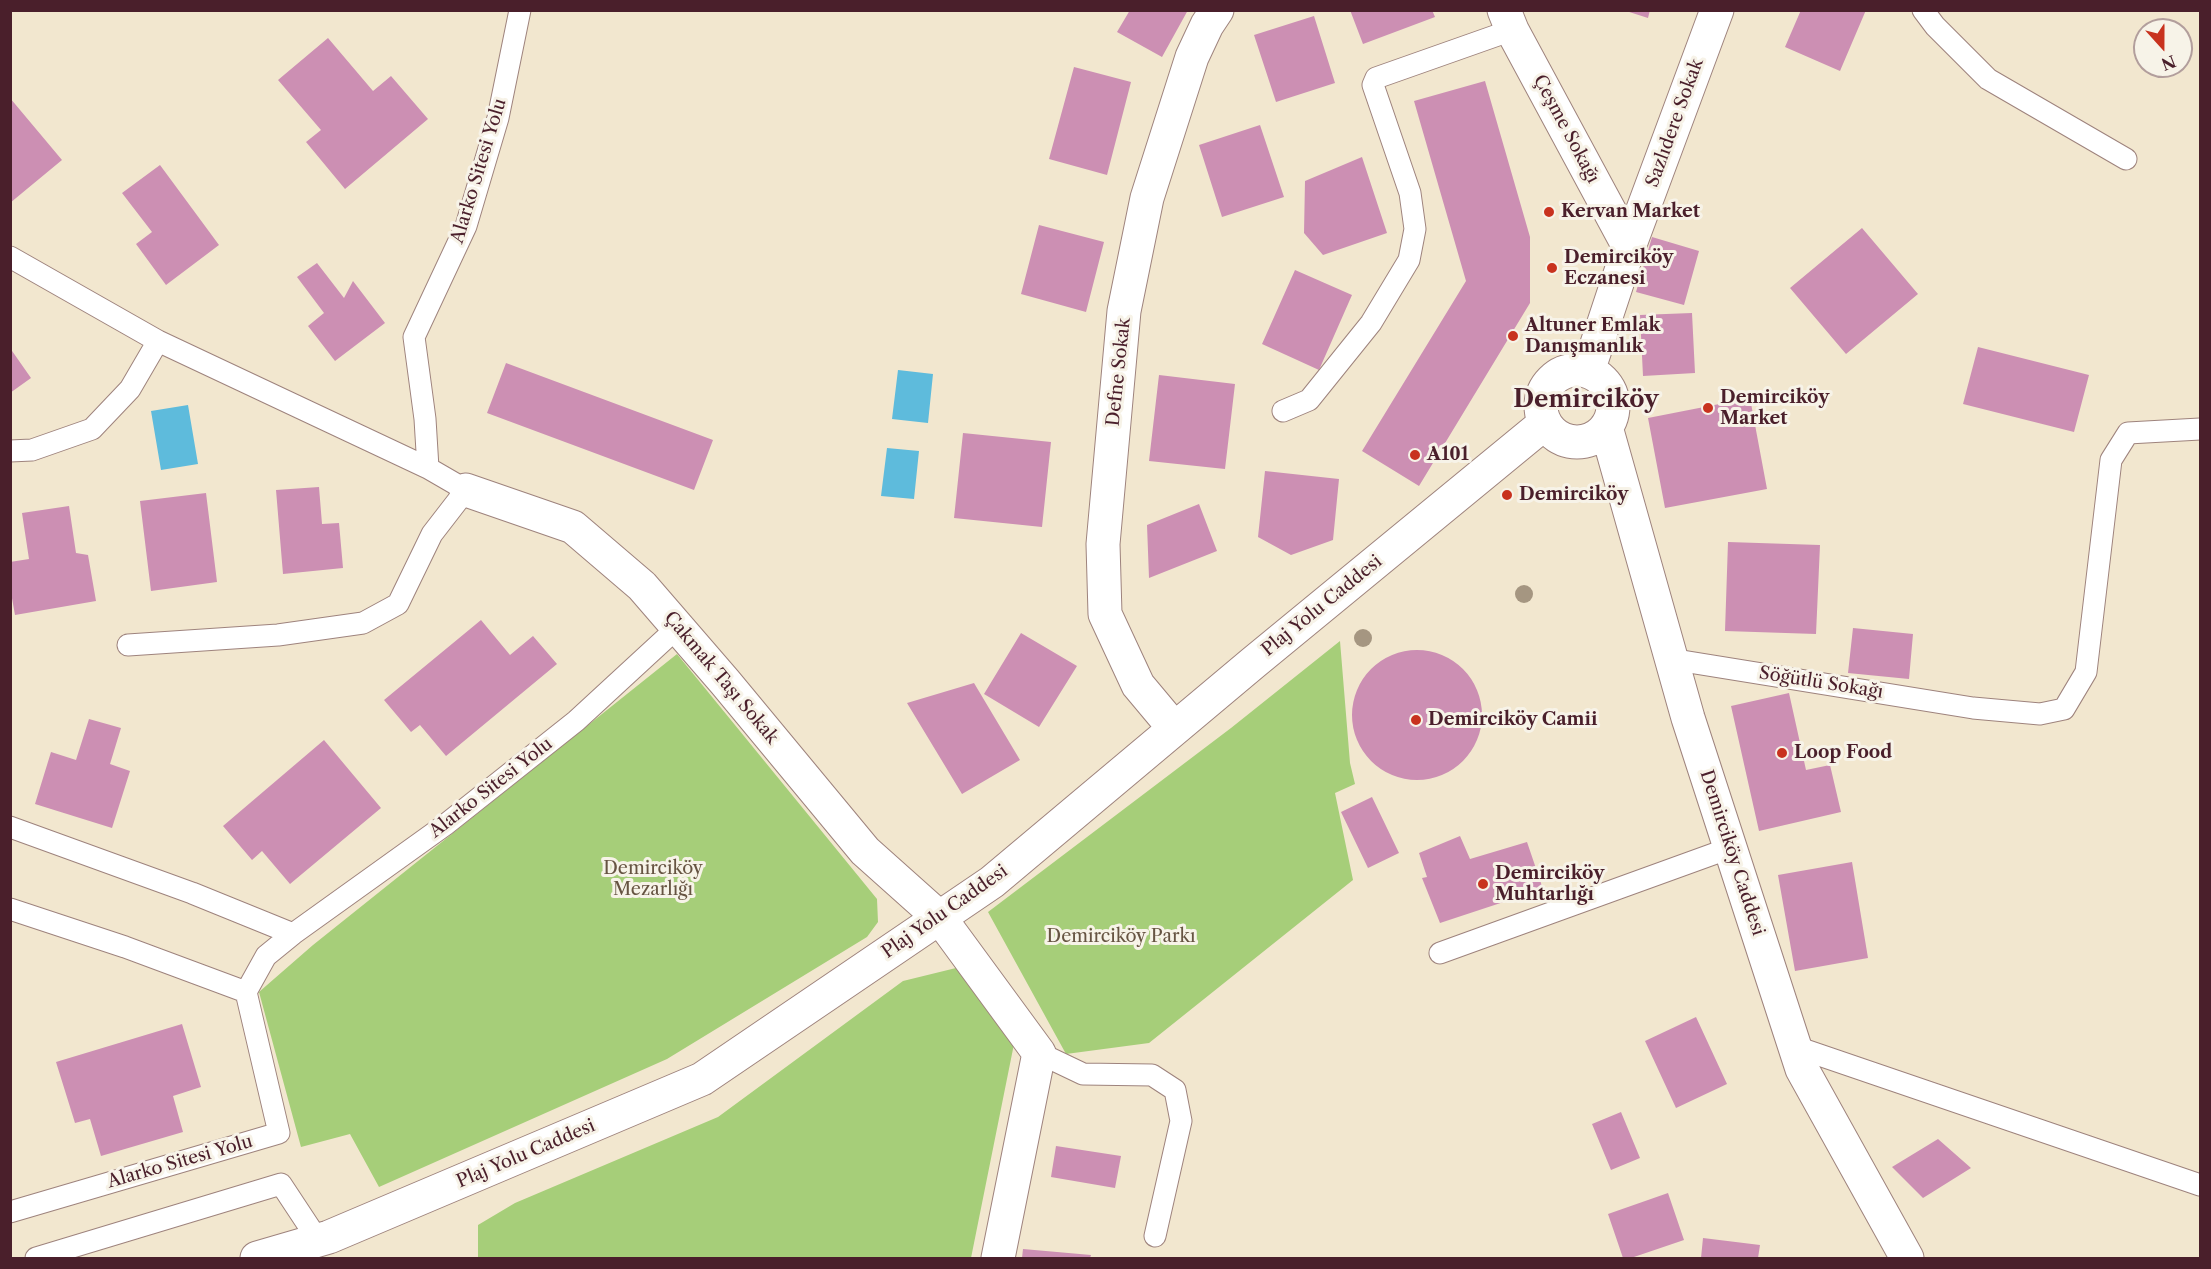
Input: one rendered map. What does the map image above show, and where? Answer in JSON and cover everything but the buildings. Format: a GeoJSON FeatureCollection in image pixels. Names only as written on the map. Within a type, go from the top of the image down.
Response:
{"type":"FeatureCollection","features":[{"type":"Feature","properties":{"kind":"street","name":"Defne Sokak"},"geometry":{"type":"LineString","coordinates":[[1174,728],[1138,685],[1105,614],[1103,544],[1125,311],[1147,198],[1192,57],[1206,25],[1217,10]]}},
{"type":"Feature","properties":{"kind":"street","name":"Sazlıdere Sokak"},"geometry":{"type":"LineString","coordinates":[[1588,371],[1629,247],[1717,10]]}},
{"type":"Feature","properties":{"kind":"street","name":"Çeşme Sokağı"},"geometry":{"type":"LineString","coordinates":[[1508,20],[1629,247]]}},
{"type":"Feature","properties":{"kind":"street"},"geometry":{"type":"LineString","coordinates":[[1588,371],[1607,384],[1612,395],[1612,417],[1598,435],[1587,440],[1563,439],[1545,423],[1542,398],[1546,387],[1566,372],[1588,371]]}},
{"type":"Feature","properties":{"kind":"street","name":"Plaj Yolu Caddesi"},"geometry":{"type":"LineString","coordinates":[[257,1258],[318,1240],[702,1079],[992,882],[1174,728],[1545,423]]}},
{"type":"Feature","properties":{"kind":"street","name":"Demirciköy Caddesi"},"geometry":{"type":"LineString","coordinates":[[1606,427],[1670,659],[1802,1068],[1907,1258]]}},
{"type":"Feature","properties":{"kind":"street","name":"Çakmak Taşı Sokak"},"geometry":{"type":"LineString","coordinates":[[466,490],[573,526],[642,586],[865,851],[940,918],[1039,1053]]}},
{"type":"Feature","properties":{"kind":"street"},"geometry":{"type":"LineString","coordinates":[[998,1258],[1039,1053]]}},
{"type":"Feature","properties":{"kind":"lane","name":"Alarko Sitesi Yolu"},"geometry":{"type":"LineString","coordinates":[[428,468],[425,419],[414,337],[466,226],[498,118],[520,10]]}},
{"type":"Feature","properties":{"kind":"lane"},"geometry":{"type":"LineString","coordinates":[[1923,10],[1935,26],[1988,79],[2126,159]]}},
{"type":"Feature","properties":{"kind":"lane"},"geometry":{"type":"LineString","coordinates":[[1283,411],[1309,400],[1371,323],[1409,260],[1415,229],[1410,193],[1373,85],[1376,78],[1508,20]]}},
{"type":"Feature","properties":{"kind":"lane"},"geometry":{"type":"LineString","coordinates":[[10,257],[158,341],[428,468],[466,490],[432,534],[398,604],[363,623],[278,636],[128,645]]}},
{"type":"Feature","properties":{"kind":"lane"},"geometry":{"type":"LineString","coordinates":[[10,451],[32,450],[92,429],[130,389],[158,341]]}},
{"type":"Feature","properties":{"kind":"lane","name":"Söğütlü Sokağı"},"geometry":{"type":"LineString","coordinates":[[1670,659],[1973,708],[2040,714],[2064,709],[2086,672],[2111,460],[2128,433],[2200,429]]}},
{"type":"Feature","properties":{"kind":"lane","name":"Alarko Sitesi Yolu"},"geometry":{"type":"LineString","coordinates":[[10,1212],[279,1132],[246,992],[266,956],[293,934],[445,825],[576,722],[678,627]]}},
{"type":"Feature","properties":{"kind":"lane"},"geometry":{"type":"LineString","coordinates":[[10,827],[192,893],[293,934]]}},
{"type":"Feature","properties":{"kind":"lane"},"geometry":{"type":"LineString","coordinates":[[1440,953],[1730,848]]}},
{"type":"Feature","properties":{"kind":"lane"},"geometry":{"type":"LineString","coordinates":[[10,909],[125,947],[246,992]]}},
{"type":"Feature","properties":{"kind":"lane"},"geometry":{"type":"LineString","coordinates":[[1796,1047],[2200,1185]]}},
{"type":"Feature","properties":{"kind":"lane"},"geometry":{"type":"LineString","coordinates":[[1039,1053],[1083,1074],[1152,1075],[1175,1090],[1181,1121],[1155,1236]]}},
{"type":"Feature","properties":{"kind":"lane"},"geometry":{"type":"LineString","coordinates":[[36,1258],[281,1184],[318,1240]]}},
{"type":"Feature","properties":{"kind":"green space","name":"Demirciköy Parkı"},"geometry":{"type":"Polygon","coordinates":[[[1340,641],[1350,763],[1355,784],[1335,793],[1353,880],[1149,1043],[1066,1054],[988,912],[1231,728],[1340,641]]]}},
{"type":"Feature","properties":{"kind":"green space","name":"Demirciköy Mezarlığı"},"geometry":{"type":"Polygon","coordinates":[[[677,654],[877,899],[878,922],[867,937],[667,1059],[379,1187],[350,1134],[301,1147],[259,992],[313,945],[677,654]]]}},
{"type":"Feature","properties":{"kind":"green space"},"geometry":{"type":"Polygon","coordinates":[[[956,968],[1015,1039],[971,1258],[478,1258],[478,1225],[515,1203],[718,1117],[903,981],[956,968]]]}},
{"type":"Feature","properties":{"kind":"water"},"geometry":{"type":"Polygon","coordinates":[[[898,370],[933,374],[928,423],[892,419],[898,370]]]}},
{"type":"Feature","properties":{"kind":"water"},"geometry":{"type":"Polygon","coordinates":[[[188,405],[198,464],[161,470],[151,411],[188,405]]]}},
{"type":"Feature","properties":{"kind":"water"},"geometry":{"type":"Polygon","coordinates":[[[887,448],[919,451],[914,499],[881,496],[887,448]]]}},
{"type":"Feature","properties":{"kind":"place","name":"Kervan Market"},"geometry":{"type":"Point","coordinates":[1549,212]}},
{"type":"Feature","properties":{"kind":"place","name":"Demirciköy Eczanesi"},"geometry":{"type":"Point","coordinates":[1552,268]}},
{"type":"Feature","properties":{"kind":"place","name":"Altuner Emlak Danışmanlık"},"geometry":{"type":"Point","coordinates":[1513,336]}},
{"type":"Feature","properties":{"kind":"place","name":"Demirciköy Market"},"geometry":{"type":"Point","coordinates":[1708,408]}},
{"type":"Feature","properties":{"kind":"place","name":"A101"},"geometry":{"type":"Point","coordinates":[1415,455]}},
{"type":"Feature","properties":{"kind":"place","name":"Demirciköy"},"geometry":{"type":"Point","coordinates":[1507,495]}},
{"type":"Feature","properties":{"kind":"place","name":"Demirciköy Camii"},"geometry":{"type":"Point","coordinates":[1416,720]}},
{"type":"Feature","properties":{"kind":"place","name":"Loop Food"},"geometry":{"type":"Point","coordinates":[1782,753]}},
{"type":"Feature","properties":{"kind":"place","name":"Demirciköy Muhtarlığı"},"geometry":{"type":"Point","coordinates":[1483,884]}},
{"type":"Feature","properties":{"kind":"district","name":"Demirciköy"},"geometry":{"type":"Point","coordinates":[1586,400]}}]}
